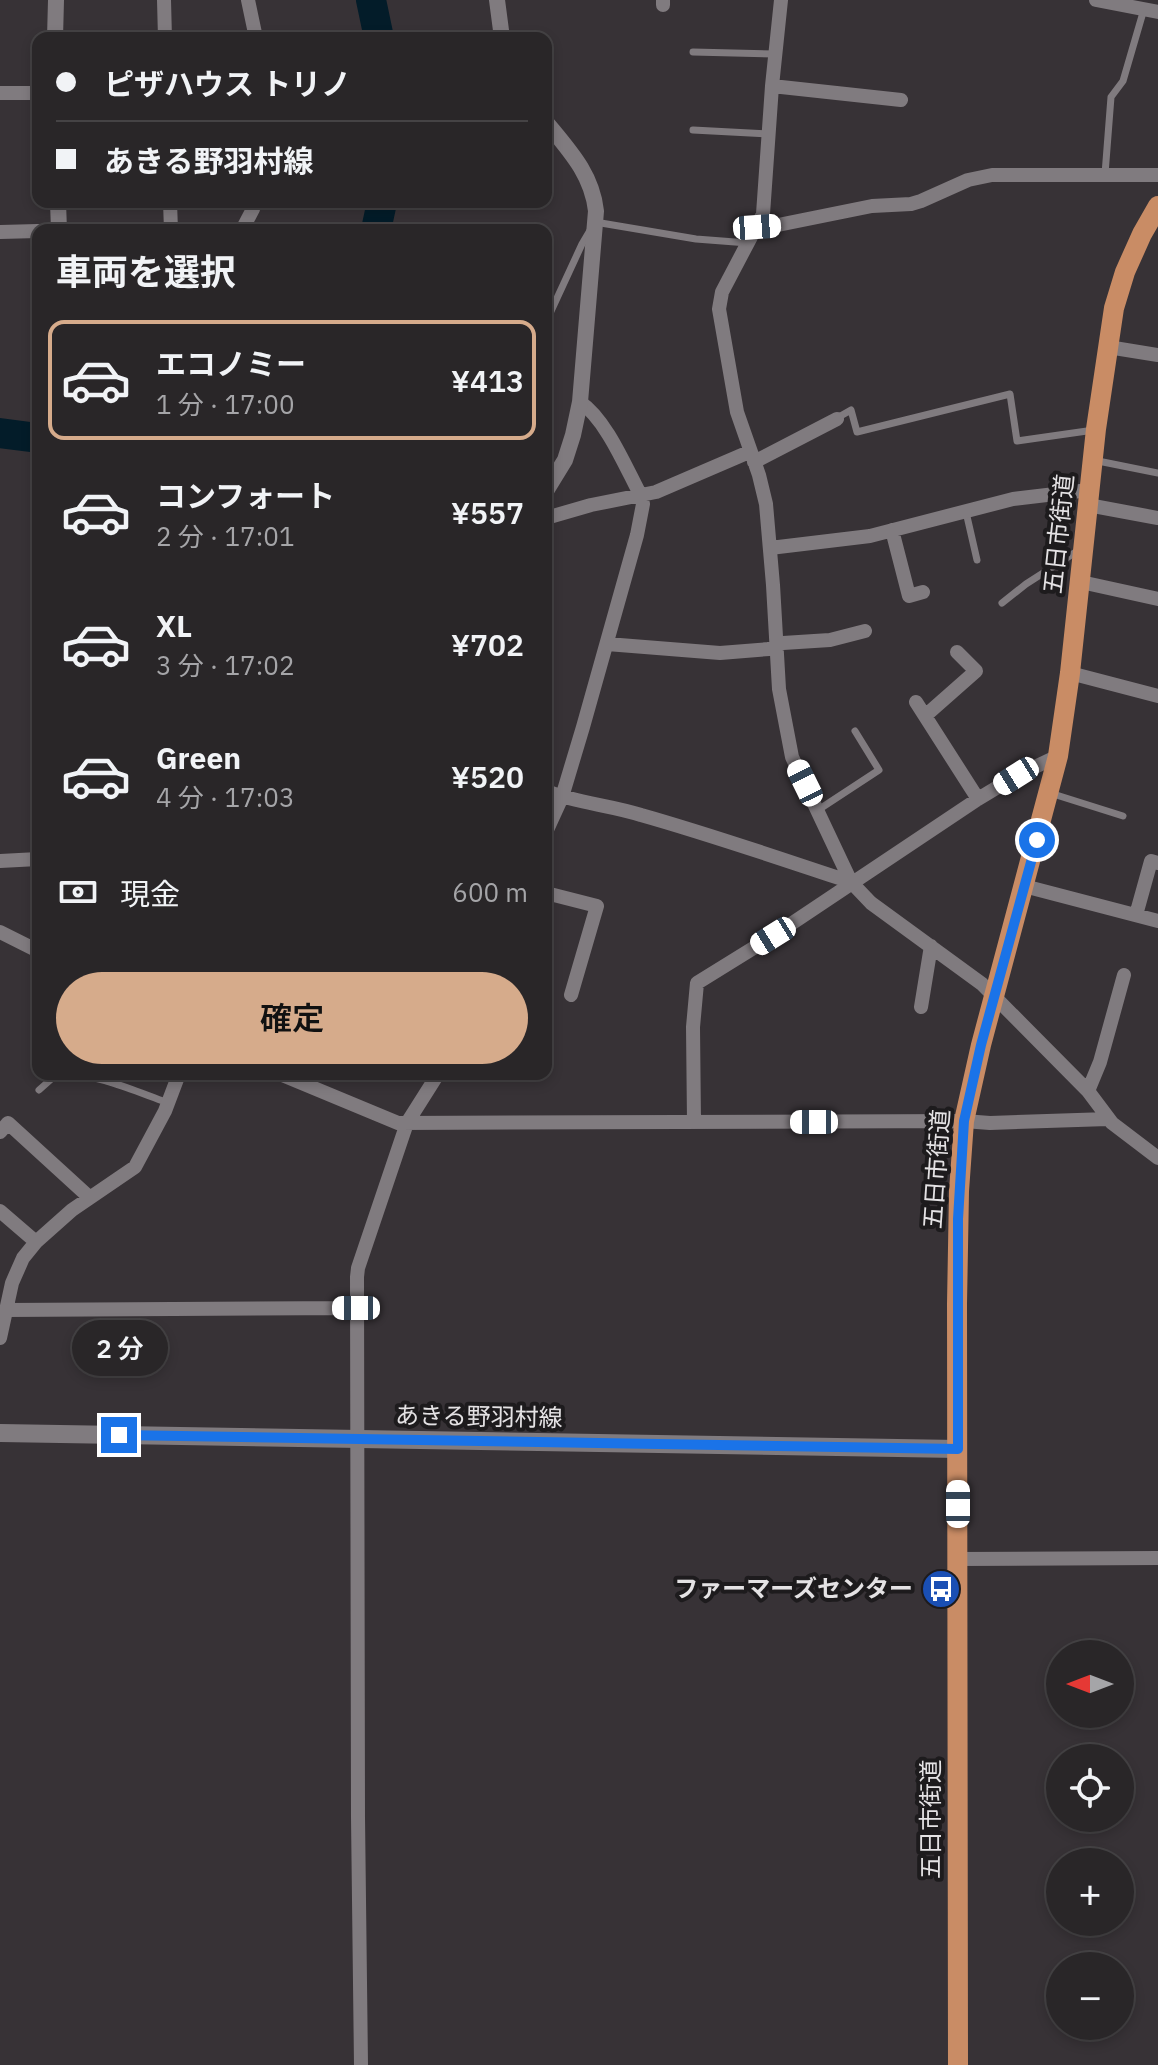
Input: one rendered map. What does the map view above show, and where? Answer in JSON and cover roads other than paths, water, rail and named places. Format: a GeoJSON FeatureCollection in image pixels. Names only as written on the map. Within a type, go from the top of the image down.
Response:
{"type":"FeatureCollection","features":[{"type":"Feature","properties":{"kind":"main road","name":"五日市街道"},"geometry":{"type":"LineString","coordinates":[[958,2065],[958,1219],[964,1121],[981,1045],[1058,756],[1081,582],[1096,429],[1114,308],[1125,272],[1158,206]]}},
{"type":"Feature","properties":{"kind":"main road","name":"あきる野羽村線"},"geometry":{"type":"LineString","coordinates":[[0,1433],[958,1449]]}},
{"type":"Feature","properties":{"kind":"street"},"geometry":{"type":"LineString","coordinates":[[55,32],[56,0]]}},
{"type":"Feature","properties":{"kind":"street"},"geometry":{"type":"LineString","coordinates":[[164,0],[165,32]]}},
{"type":"Feature","properties":{"kind":"street"},"geometry":{"type":"LineString","coordinates":[[248,0],[255,32]]}},
{"type":"Feature","properties":{"kind":"street"},"geometry":{"type":"LineString","coordinates":[[497,0],[501,32]]}},
{"type":"Feature","properties":{"kind":"street"},"geometry":{"type":"LineString","coordinates":[[781,0],[763,214],[722,292],[719,309],[737,412],[766,504],[779,689],[792,757],[851,882],[871,903],[982,984],[1088,1091],[1108,1119],[1157,1155]]}},
{"type":"Feature","properties":{"kind":"street"},"geometry":{"type":"LineString","coordinates":[[1096,0],[1151,10]]}},
{"type":"Feature","properties":{"kind":"street"},"geometry":{"type":"LineString","coordinates":[[772,86],[901,100]]}},
{"type":"Feature","properties":{"kind":"street"},"geometry":{"type":"LineString","coordinates":[[0,93],[32,93]]}},
{"type":"Feature","properties":{"kind":"street"},"geometry":{"type":"LineString","coordinates":[[552,129],[590,182],[595,222],[580,402],[565,460],[552,481]]}},
{"type":"Feature","properties":{"kind":"street"},"geometry":{"type":"LineString","coordinates":[[757,227],[872,206],[911,204],[968,180],[992,175],[1158,175]]}},
{"type":"Feature","properties":{"kind":"street"},"geometry":{"type":"LineString","coordinates":[[0,232],[32,231]]}},
{"type":"Feature","properties":{"kind":"street"},"geometry":{"type":"LineString","coordinates":[[1108,347],[1158,355]]}},
{"type":"Feature","properties":{"kind":"street"},"geometry":{"type":"LineString","coordinates":[[552,819],[562,797],[607,644],[643,504],[602,424],[580,402]]}},
{"type":"Feature","properties":{"kind":"street"},"geometry":{"type":"LineString","coordinates":[[552,516],[656,492],[752,457],[837,419]]}},
{"type":"Feature","properties":{"kind":"street"},"geometry":{"type":"LineString","coordinates":[[770,548],[870,536],[1013,499],[1089,498],[1158,518]]}},
{"type":"Feature","properties":{"kind":"street"},"geometry":{"type":"LineString","coordinates":[[892,530],[909,596],[923,592]]}},
{"type":"Feature","properties":{"kind":"street"},"geometry":{"type":"LineString","coordinates":[[1081,582],[1158,599]]}},
{"type":"Feature","properties":{"kind":"street"},"geometry":{"type":"LineString","coordinates":[[607,644],[720,653],[769,649],[783,643],[830,640],[865,631]]}},
{"type":"Feature","properties":{"kind":"street"},"geometry":{"type":"LineString","coordinates":[[925,716],[976,671],[957,652]]}},
{"type":"Feature","properties":{"kind":"street"},"geometry":{"type":"LineString","coordinates":[[1070,673],[1158,696]]}},
{"type":"Feature","properties":{"kind":"street"},"geometry":{"type":"LineString","coordinates":[[916,702],[978,799]]}},
{"type":"Feature","properties":{"kind":"street"},"geometry":{"type":"LineString","coordinates":[[694,1122],[693,1027],[697,983],[900,853],[978,799],[1058,756]]}},
{"type":"Feature","properties":{"kind":"street"},"geometry":{"type":"LineString","coordinates":[[552,793],[650,817],[851,882]]}},
{"type":"Feature","properties":{"kind":"street"},"geometry":{"type":"LineString","coordinates":[[0,861],[32,859]]}},
{"type":"Feature","properties":{"kind":"street"},"geometry":{"type":"LineString","coordinates":[[1136,915],[1151,861],[1158,863]]}},
{"type":"Feature","properties":{"kind":"street"},"geometry":{"type":"LineString","coordinates":[[1024,886],[1158,921]]}},
{"type":"Feature","properties":{"kind":"street"},"geometry":{"type":"LineString","coordinates":[[552,895],[597,906],[571,995]]}},
{"type":"Feature","properties":{"kind":"street"},"geometry":{"type":"LineString","coordinates":[[0,933],[32,948]]}},
{"type":"Feature","properties":{"kind":"street"},"geometry":{"type":"LineString","coordinates":[[921,1007],[931,946]]}},
{"type":"Feature","properties":{"kind":"street"},"geometry":{"type":"LineString","coordinates":[[1088,1091],[1100,1062],[1124,975]]}},
{"type":"Feature","properties":{"kind":"street"},"geometry":{"type":"LineString","coordinates":[[0,1338],[12,1283],[23,1258],[36,1242],[89,1197],[135,1167],[177,1080]]}},
{"type":"Feature","properties":{"kind":"street"},"geometry":{"type":"LineString","coordinates":[[294,1080],[398,1123],[990,1123],[1108,1119]]}},
{"type":"Feature","properties":{"kind":"street"},"geometry":{"type":"LineString","coordinates":[[361,2065],[358,1268],[407,1123],[434,1080]]}},
{"type":"Feature","properties":{"kind":"street"},"geometry":{"type":"LineString","coordinates":[[0,1132],[8,1123],[89,1197]]}},
{"type":"Feature","properties":{"kind":"street"},"geometry":{"type":"LineString","coordinates":[[0,1211],[36,1242]]}},
{"type":"Feature","properties":{"kind":"street"},"geometry":{"type":"LineString","coordinates":[[6,1310],[356,1308]]}},
{"type":"Feature","properties":{"kind":"street"},"geometry":{"type":"LineString","coordinates":[[957,1559],[1158,1558]]}},
{"type":"Feature","properties":{"kind":"lane"},"geometry":{"type":"LineString","coordinates":[[1105,174],[1111,97],[1123,81],[1151,10]]}},
{"type":"Feature","properties":{"kind":"lane"},"geometry":{"type":"LineString","coordinates":[[693,52],[775,54]]}},
{"type":"Feature","properties":{"kind":"lane"},"geometry":{"type":"LineString","coordinates":[[693,130],[769,134]]}},
{"type":"Feature","properties":{"kind":"lane"},"geometry":{"type":"LineString","coordinates":[[552,309],[595,222],[696,239],[748,243]]}},
{"type":"Feature","properties":{"kind":"lane"},"geometry":{"type":"LineString","coordinates":[[837,419],[851,410],[857,432],[1010,394],[1017,441],[1096,429]]}},
{"type":"Feature","properties":{"kind":"lane"},"geometry":{"type":"LineString","coordinates":[[1093,460],[1158,473]]}},
{"type":"Feature","properties":{"kind":"lane"},"geometry":{"type":"LineString","coordinates":[[965,510],[977,560]]}},
{"type":"Feature","properties":{"kind":"lane"},"geometry":{"type":"LineString","coordinates":[[1002,603],[1084,547]]}},
{"type":"Feature","properties":{"kind":"lane"},"geometry":{"type":"LineString","coordinates":[[818,810],[879,770],[855,731]]}},
{"type":"Feature","properties":{"kind":"lane"},"geometry":{"type":"LineString","coordinates":[[1050,793],[1123,816]]}},
{"type":"Feature","properties":{"kind":"lane"},"geometry":{"type":"LineString","coordinates":[[39,1090],[50,1080]]}},
{"type":"Feature","properties":{"kind":"lane"},"geometry":{"type":"LineString","coordinates":[[108,1080],[168,1103]]}},
{"type":"Feature","properties":{"kind":"waterway"},"geometry":{"type":"LineString","coordinates":[[371,0],[378,32]]}},
{"type":"Feature","properties":{"kind":"waterway"},"geometry":{"type":"LineString","coordinates":[[377,224],[381,208]]}},
{"type":"Feature","properties":{"kind":"waterway"},"geometry":{"type":"LineString","coordinates":[[0,433],[32,437]]}},
{"type":"Feature","properties":{"kind":"place","name":"ファーマーズセンター"},"geometry":{"type":"Point","coordinates":[941,1589]}}]}
